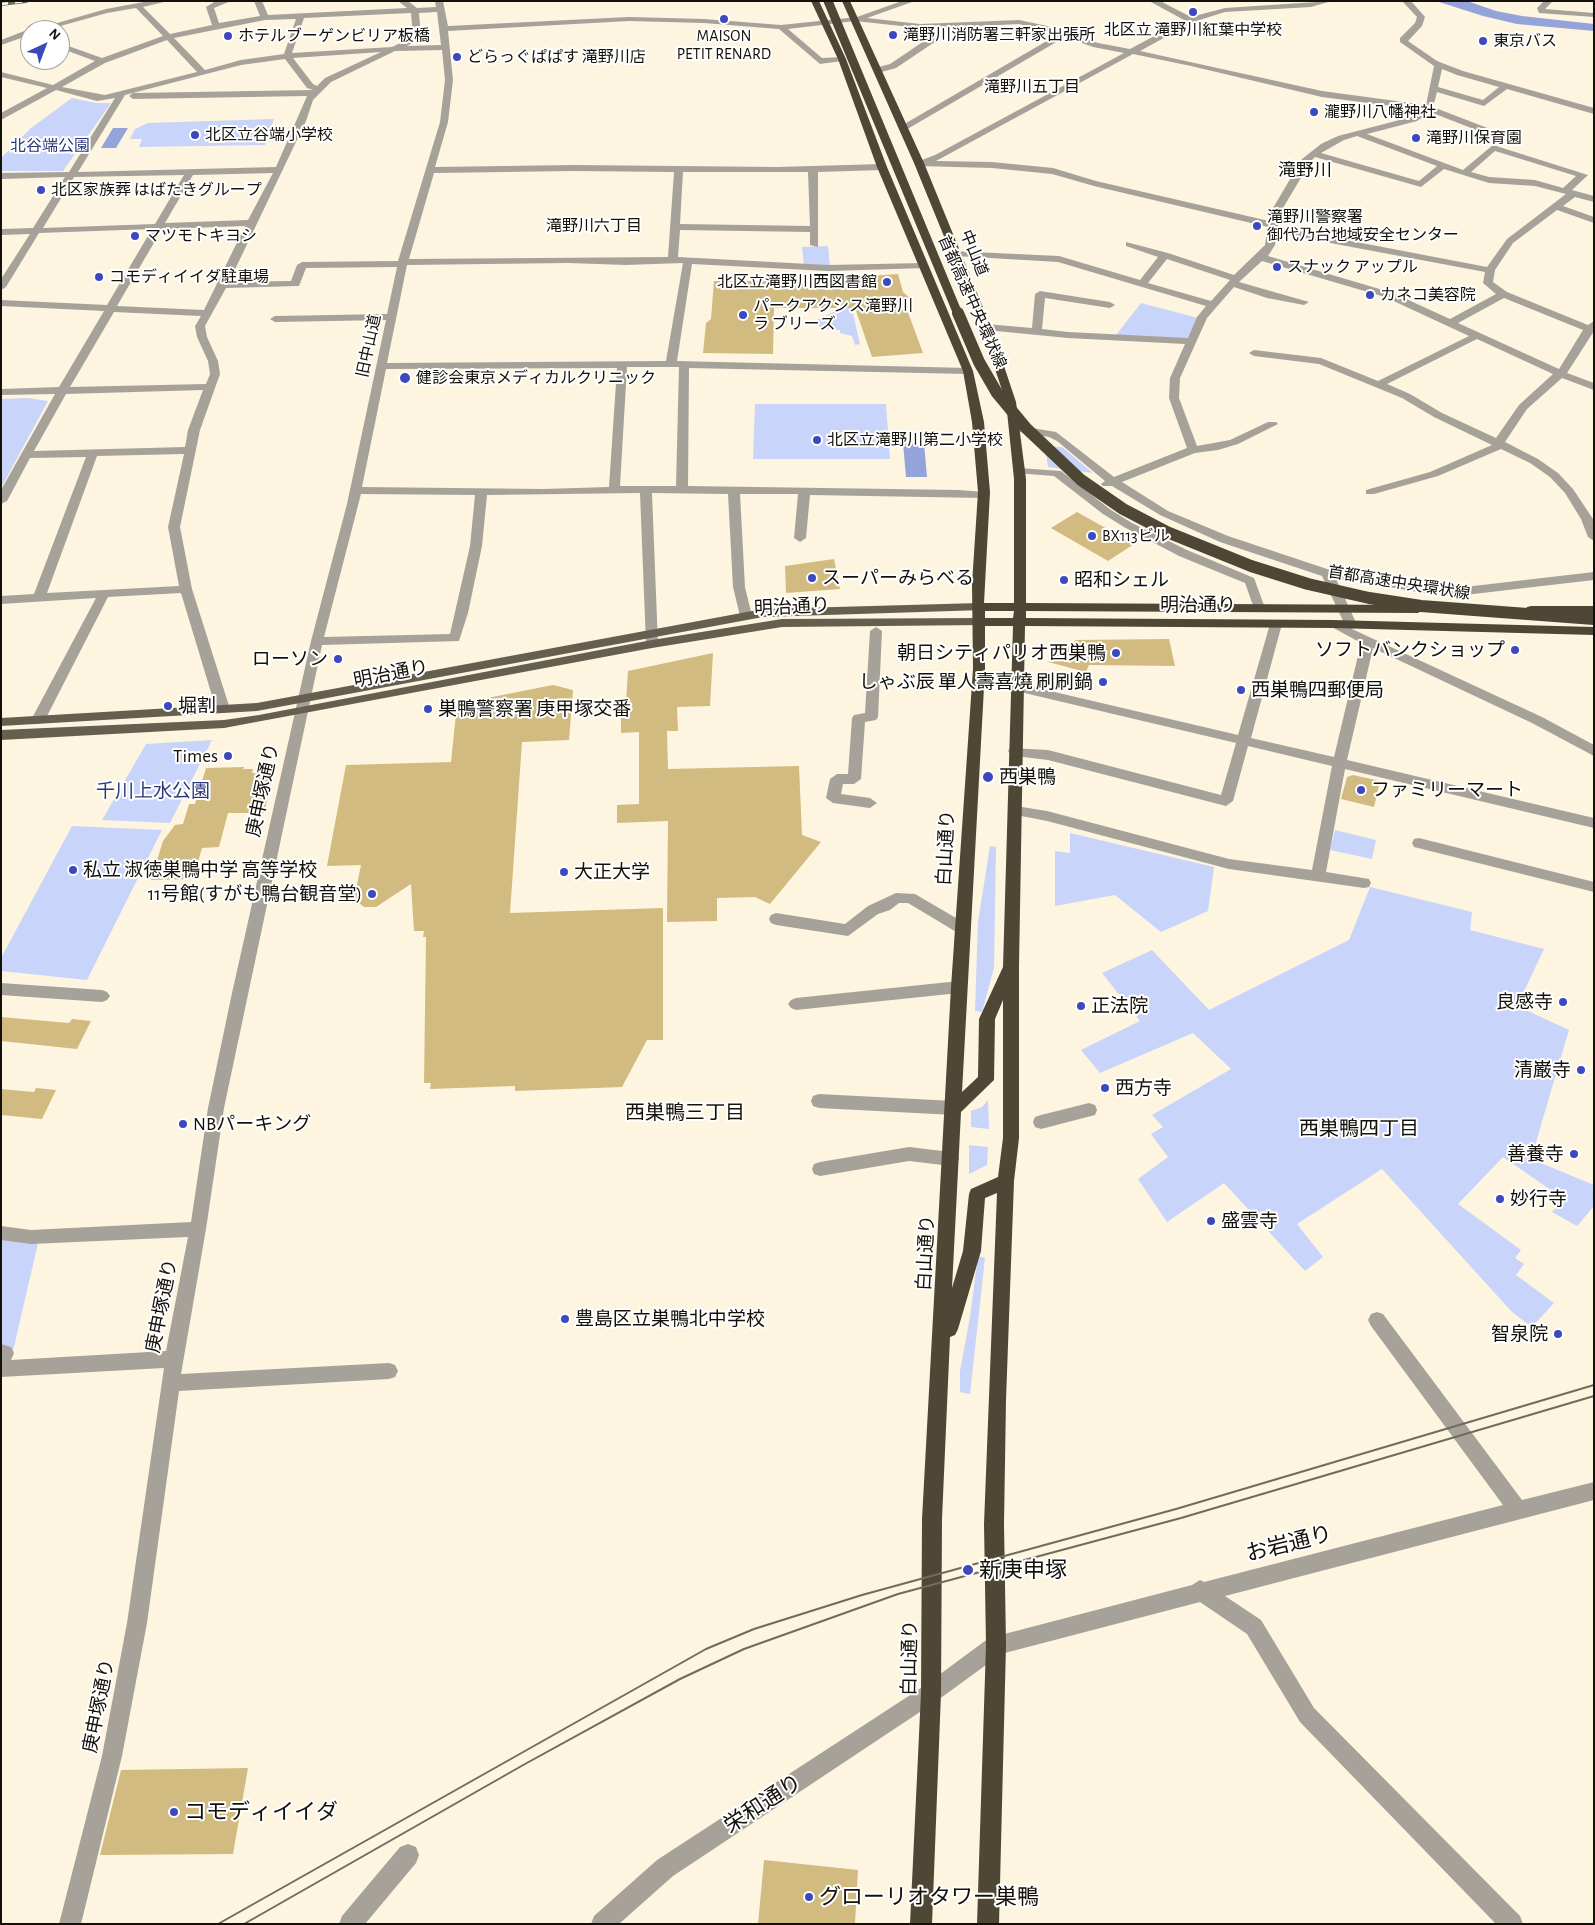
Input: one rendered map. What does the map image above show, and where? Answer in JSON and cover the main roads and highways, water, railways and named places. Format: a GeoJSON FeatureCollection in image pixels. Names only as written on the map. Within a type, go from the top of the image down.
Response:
{"type":"FeatureCollection","features":[{"type":"Feature","properties":{"kind":"highway","name":"首都高速中央環状線"},"geometry":{"type":"LineString","coordinates":[[828,1],[937,266],[979,362],[997,393],[1016,417],[1040,444],[1081,480],[1123,509],[1167,532],[1251,566],[1308,584],[1369,598],[1421,606],[1594,618]]}},
{"type":"Feature","properties":{"kind":"highway","name":"首都高速中央環状線"},"geometry":{"type":"LineString","coordinates":[[833,1],[898,163],[983,362],[1020,416],[1044,442],[1079,474],[1126,507],[1170,530],[1252,564],[1310,582],[1362,594],[1421,603],[1594,618]]}},
{"type":"Feature","properties":{"kind":"highway","name":"中山道"},"geometry":{"type":"LineString","coordinates":[[846,1],[919,163],[986,327],[1006,384],[1015,428],[1019,471],[1019,621]]}},
{"type":"Feature","properties":{"kind":"highway","name":"白山通り"},"geometry":{"type":"LineString","coordinates":[[815,2],[842,60],[882,167],[968,371],[978,422],[984,495],[978,584],[980,614],[979,669],[959,987],[942,1352],[932,1519],[931,1693],[921,1924]]}},
{"type":"Feature","properties":{"kind":"highway","name":"明治通り"},"geometry":{"type":"LineString","coordinates":[[980,614],[1020,606],[1594,610]]}},
{"type":"Feature","properties":{"kind":"highway","name":"明治通り"},"geometry":{"type":"LineString","coordinates":[[980,614],[1019,621],[1333,624],[1594,631]]}},
{"type":"Feature","properties":{"kind":"highway"},"geometry":{"type":"LineString","coordinates":[[988,1924],[996,1645],[994,1524],[1006,1180],[1011,1138],[1012,965],[1016,811],[1015,751],[1019,621]]}},
{"type":"Feature","properties":{"kind":"highway"},"geometry":{"type":"LineString","coordinates":[[954,1108],[986,1080],[987,1019],[1012,965]]}},
{"type":"Feature","properties":{"kind":"highway"},"geometry":{"type":"LineString","coordinates":[[942,1352],[972,1250],[977,1194],[1006,1180]]}},
{"type":"Feature","properties":{"kind":"main road","name":"明治通り"},"geometry":{"type":"LineString","coordinates":[[1,735],[224,724],[303,704],[652,638],[746,616],[851,609],[980,614]]}},
{"type":"Feature","properties":{"kind":"main road","name":"明治通り"},"geometry":{"type":"LineString","coordinates":[[652,638],[782,623],[980,614]]}},
{"type":"Feature","properties":{"kind":"main road","name":"明治通り"},"geometry":{"type":"LineString","coordinates":[[1,722],[303,704]]}},
{"type":"Feature","properties":{"kind":"tram line"},"geometry":{"type":"LineString","coordinates":[[218,1924],[706,1649],[754,1629],[862,1595],[1176,1509],[1594,1385]]}},
{"type":"Feature","properties":{"kind":"tram line"},"geometry":{"type":"LineString","coordinates":[[244,1924],[525,1764],[680,1679],[744,1649],[898,1594],[1181,1518],[1594,1396]]}},
{"type":"Feature","properties":{"kind":"railway"},"geometry":{"type":"LineString","coordinates":[[1,4],[26,1]]}},
{"type":"Feature","properties":{"kind":"place","name":"北区立 滝野川紅葉中学校"},"geometry":{"type":"Point","coordinates":[1193,12]}},
{"type":"Feature","properties":{"kind":"place","name":"MAISON PETIT RENARD"},"geometry":{"type":"Point","coordinates":[724,19]}},
{"type":"Feature","properties":{"kind":"place","name":"滝野川消防署三軒家出張所"},"geometry":{"type":"Point","coordinates":[893,35]}},
{"type":"Feature","properties":{"kind":"place","name":"ホテルブーゲンビリア板橋"},"geometry":{"type":"Point","coordinates":[228,36]}},
{"type":"Feature","properties":{"kind":"place","name":"東京バス"},"geometry":{"type":"Point","coordinates":[1483,41]}},
{"type":"Feature","properties":{"kind":"place","name":"どらっぐぱぱす 滝野川店"},"geometry":{"type":"Point","coordinates":[457,57]}},
{"type":"Feature","properties":{"kind":"place","name":"瀧野川八幡神社"},"geometry":{"type":"Point","coordinates":[1314,112]}},
{"type":"Feature","properties":{"kind":"place","name":"北区立谷端小学校"},"geometry":{"type":"Point","coordinates":[195,135]}},
{"type":"Feature","properties":{"kind":"place","name":"滝野川保育園"},"geometry":{"type":"Point","coordinates":[1416,138]}},
{"type":"Feature","properties":{"kind":"place","name":"北区家族葬 はばたきグループ"},"geometry":{"type":"Point","coordinates":[41,190]}},
{"type":"Feature","properties":{"kind":"place","name":"滝野川警察署 御代乃台地域安全センター"},"geometry":{"type":"Point","coordinates":[1257,226]}},
{"type":"Feature","properties":{"kind":"place","name":"マツモトキヨシ"},"geometry":{"type":"Point","coordinates":[135,236]}},
{"type":"Feature","properties":{"kind":"place","name":"スナック アップル"},"geometry":{"type":"Point","coordinates":[1277,267]}},
{"type":"Feature","properties":{"kind":"place","name":"コモディイイダ駐車場"},"geometry":{"type":"Point","coordinates":[99,277]}},
{"type":"Feature","properties":{"kind":"place","name":"北区立滝野川西図書館"},"geometry":{"type":"Point","coordinates":[887,282]}},
{"type":"Feature","properties":{"kind":"place","name":"カネコ美容院"},"geometry":{"type":"Point","coordinates":[1370,295]}},
{"type":"Feature","properties":{"kind":"place","name":"パークアクシス滝野川 ラ ブリーズ"},"geometry":{"type":"Point","coordinates":[743,315]}},
{"type":"Feature","properties":{"kind":"place","name":"健診会東京メディカルクリニック"},"geometry":{"type":"Point","coordinates":[405,378]}},
{"type":"Feature","properties":{"kind":"place","name":"北区立滝野川第二小学校"},"geometry":{"type":"Point","coordinates":[817,440]}},
{"type":"Feature","properties":{"kind":"place","name":"BX113ビル"},"geometry":{"type":"Point","coordinates":[1092,536]}},
{"type":"Feature","properties":{"kind":"place","name":"スーパーみらべる"},"geometry":{"type":"Point","coordinates":[812,578]}},
{"type":"Feature","properties":{"kind":"place","name":"昭和シェル"},"geometry":{"type":"Point","coordinates":[1064,580]}},
{"type":"Feature","properties":{"kind":"place","name":"ソフトバンクショップ"},"geometry":{"type":"Point","coordinates":[1515,650]}},
{"type":"Feature","properties":{"kind":"place","name":"朝日シティパリオ西巣鴨"},"geometry":{"type":"Point","coordinates":[1116,653]}},
{"type":"Feature","properties":{"kind":"place","name":"ローソン"},"geometry":{"type":"Point","coordinates":[338,659]}},
{"type":"Feature","properties":{"kind":"place","name":"しゃぶ辰 單人壽喜燒 刷刷鍋"},"geometry":{"type":"Point","coordinates":[1103,682]}},
{"type":"Feature","properties":{"kind":"place","name":"西巣鴨四郵便局"},"geometry":{"type":"Point","coordinates":[1241,690]}},
{"type":"Feature","properties":{"kind":"place","name":"堀割"},"geometry":{"type":"Point","coordinates":[168,706]}},
{"type":"Feature","properties":{"kind":"place","name":"巣鴨警察署 庚甲塚交番"},"geometry":{"type":"Point","coordinates":[428,709]}},
{"type":"Feature","properties":{"kind":"place","name":"Times"},"geometry":{"type":"Point","coordinates":[228,756]}},
{"type":"Feature","properties":{"kind":"place","name":"西巣鴨"},"geometry":{"type":"Point","coordinates":[988,777]}},
{"type":"Feature","properties":{"kind":"place","name":"ファミリーマート"},"geometry":{"type":"Point","coordinates":[1361,790]}},
{"type":"Feature","properties":{"kind":"place","name":"私立 淑徳巣鴨中学 高等学校"},"geometry":{"type":"Point","coordinates":[73,870]}},
{"type":"Feature","properties":{"kind":"place","name":"大正大学"},"geometry":{"type":"Point","coordinates":[564,872]}},
{"type":"Feature","properties":{"kind":"place","name":"11号館(すがも鴨台観音堂)"},"geometry":{"type":"Point","coordinates":[372,894]}},
{"type":"Feature","properties":{"kind":"place","name":"良感寺"},"geometry":{"type":"Point","coordinates":[1563,1002]}},
{"type":"Feature","properties":{"kind":"place","name":"正法院"},"geometry":{"type":"Point","coordinates":[1081,1006]}},
{"type":"Feature","properties":{"kind":"place","name":"清巌寺"},"geometry":{"type":"Point","coordinates":[1581,1070]}},
{"type":"Feature","properties":{"kind":"place","name":"西方寺"},"geometry":{"type":"Point","coordinates":[1105,1088]}},
{"type":"Feature","properties":{"kind":"place","name":"NBパーキング"},"geometry":{"type":"Point","coordinates":[183,1124]}},
{"type":"Feature","properties":{"kind":"place","name":"善養寺"},"geometry":{"type":"Point","coordinates":[1574,1154]}},
{"type":"Feature","properties":{"kind":"place","name":"妙行寺"},"geometry":{"type":"Point","coordinates":[1500,1199]}},
{"type":"Feature","properties":{"kind":"place","name":"盛雲寺"},"geometry":{"type":"Point","coordinates":[1211,1221]}},
{"type":"Feature","properties":{"kind":"place","name":"豊島区立巣鴨北中学校"},"geometry":{"type":"Point","coordinates":[565,1319]}},
{"type":"Feature","properties":{"kind":"place","name":"智泉院"},"geometry":{"type":"Point","coordinates":[1558,1334]}},
{"type":"Feature","properties":{"kind":"place","name":"新庚申塚"},"geometry":{"type":"Point","coordinates":[968,1570]}},
{"type":"Feature","properties":{"kind":"place","name":"コモディイイダ"},"geometry":{"type":"Point","coordinates":[174,1812]}},
{"type":"Feature","properties":{"kind":"place","name":"グローリオタワー巣鴨"},"geometry":{"type":"Point","coordinates":[809,1897]}},
{"type":"Feature","properties":{"kind":"district","name":"滝野川五丁目"},"geometry":{"type":"Point","coordinates":[1032,87]}},
{"type":"Feature","properties":{"kind":"district","name":"滝野川"},"geometry":{"type":"Point","coordinates":[1305,171]}},
{"type":"Feature","properties":{"kind":"district","name":"滝野川六丁目"},"geometry":{"type":"Point","coordinates":[594,226]}},
{"type":"Feature","properties":{"kind":"district","name":"西巣鴨三丁目"},"geometry":{"type":"Point","coordinates":[685,1113]}},
{"type":"Feature","properties":{"kind":"district","name":"西巣鴨四丁目"},"geometry":{"type":"Point","coordinates":[1359,1129]}},
{"type":"Feature","properties":{"kind":"park label","name":"北谷端公園"},"geometry":{"type":"Point","coordinates":[50,146]}},
{"type":"Feature","properties":{"kind":"park label","name":"千川上水公園"},"geometry":{"type":"Point","coordinates":[153,791]}}]}
